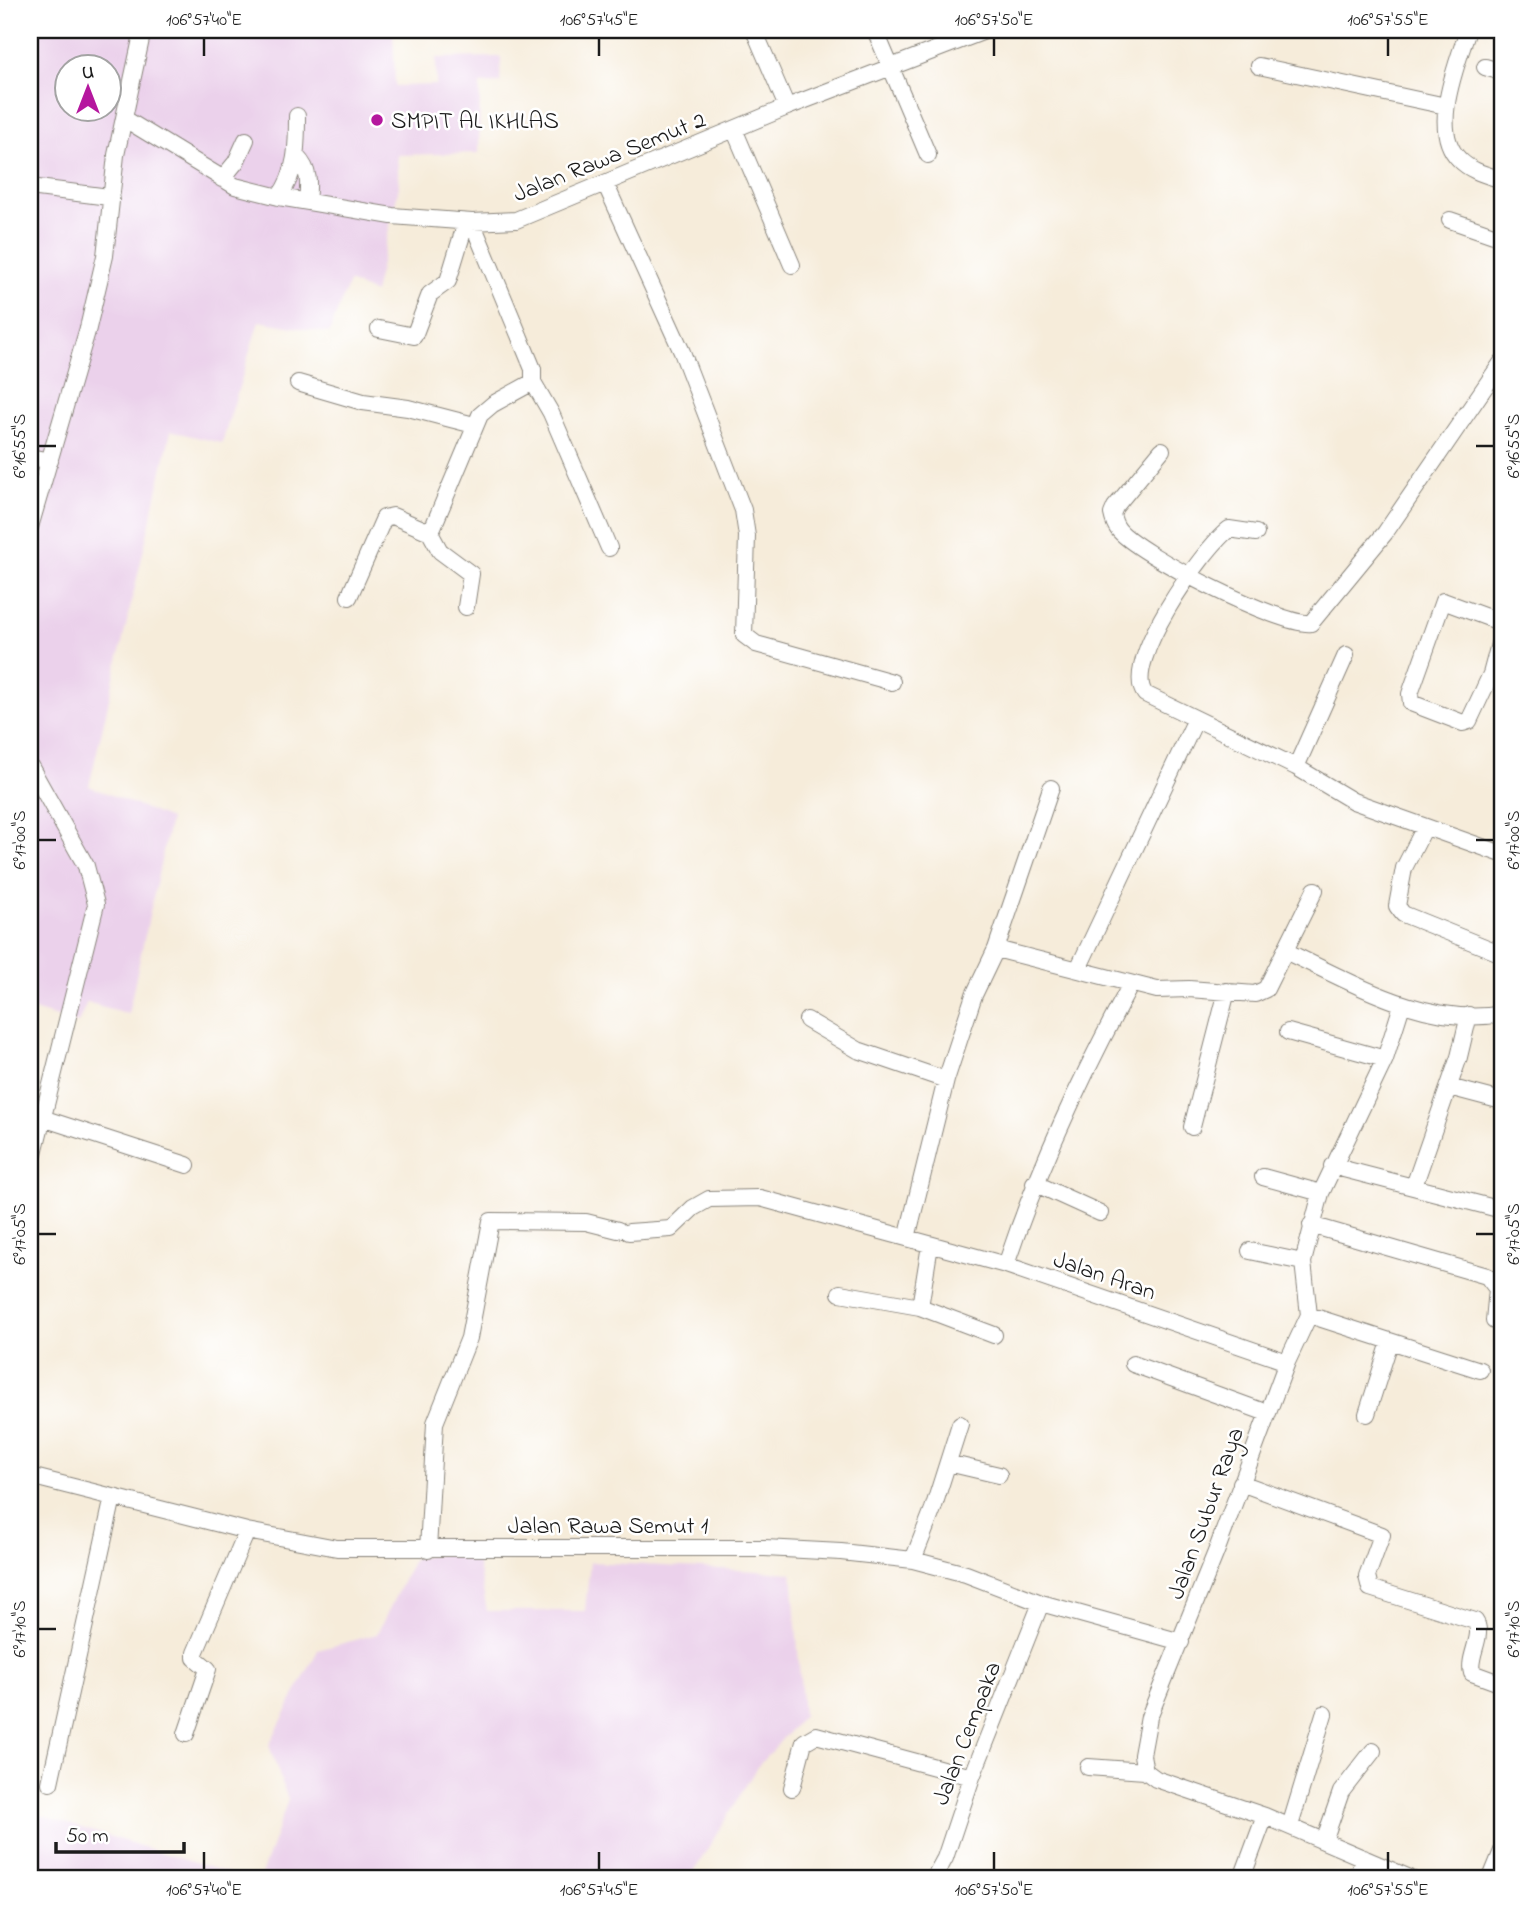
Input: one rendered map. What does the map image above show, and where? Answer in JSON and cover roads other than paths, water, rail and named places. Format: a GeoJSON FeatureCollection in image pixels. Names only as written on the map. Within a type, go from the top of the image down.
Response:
{"type":"FeatureCollection","features":[{"type":"Feature","properties":{"kind":"street"},"geometry":{"type":"LineString","coordinates":[[30,527],[88,328],[105,256],[109,197],[143,30]]}},
{"type":"Feature","properties":{"kind":"street"},"geometry":{"type":"LineString","coordinates":[[754,30],[787,107]]}},
{"type":"Feature","properties":{"kind":"street"},"geometry":{"type":"LineString","coordinates":[[875,30],[928,155]]}},
{"type":"Feature","properties":{"kind":"street","name":"Jalan Rawa Semut 2"},"geometry":{"type":"LineString","coordinates":[[125,119],[181,150],[222,180],[279,197],[392,216],[469,222],[516,220],[787,107],[987,30]]}},
{"type":"Feature","properties":{"kind":"street"},"geometry":{"type":"LineString","coordinates":[[1468,30],[1446,106],[1444,130],[1454,153],[1471,169],[1502,180]]}},
{"type":"Feature","properties":{"kind":"street"},"geometry":{"type":"LineString","coordinates":[[1259,66],[1446,106]]}},
{"type":"Feature","properties":{"kind":"street"},"geometry":{"type":"LineString","coordinates":[[1485,67],[1502,72]]}},
{"type":"Feature","properties":{"kind":"street"},"geometry":{"type":"LineString","coordinates":[[279,197],[289,182],[291,166],[297,157],[297,116]]}},
{"type":"Feature","properties":{"kind":"street"},"geometry":{"type":"LineString","coordinates":[[734,129],[792,265]]}},
{"type":"Feature","properties":{"kind":"street"},"geometry":{"type":"LineString","coordinates":[[222,180],[236,162],[246,140]]}},
{"type":"Feature","properties":{"kind":"street"},"geometry":{"type":"LineString","coordinates":[[297,157],[306,166],[309,182],[307,201]]}},
{"type":"Feature","properties":{"kind":"street"},"geometry":{"type":"LineString","coordinates":[[605,183],[682,352],[743,510],[747,536],[744,635],[756,644],[892,682]]}},
{"type":"Feature","properties":{"kind":"street"},"geometry":{"type":"LineString","coordinates":[[30,187],[109,197]]}},
{"type":"Feature","properties":{"kind":"street"},"geometry":{"type":"LineString","coordinates":[[1450,220],[1502,238]]}},
{"type":"Feature","properties":{"kind":"street"},"geometry":{"type":"LineString","coordinates":[[379,329],[414,336],[430,294],[448,281],[469,222]]}},
{"type":"Feature","properties":{"kind":"street"},"geometry":{"type":"LineString","coordinates":[[469,222],[533,369],[533,382],[551,414],[609,548]]}},
{"type":"Feature","properties":{"kind":"street"},"geometry":{"type":"LineString","coordinates":[[1162,450],[1115,508],[1113,520],[1126,536],[1186,575],[1292,622],[1311,623],[1385,533],[1501,367]]}},
{"type":"Feature","properties":{"kind":"street"},"geometry":{"type":"LineString","coordinates":[[428,529],[434,524],[474,425],[493,404],[533,382]]}},
{"type":"Feature","properties":{"kind":"street"},"geometry":{"type":"LineString","coordinates":[[299,383],[363,402],[408,408],[474,425]]}},
{"type":"Feature","properties":{"kind":"street"},"geometry":{"type":"LineString","coordinates":[[30,457],[50,461]]}},
{"type":"Feature","properties":{"kind":"street"},"geometry":{"type":"LineString","coordinates":[[349,597],[384,518],[393,516],[428,529],[440,551],[471,574],[466,607]]}},
{"type":"Feature","properties":{"kind":"street"},"geometry":{"type":"LineString","coordinates":[[1256,533],[1229,529],[1186,575],[1145,657],[1138,682],[1145,694],[1296,767],[1353,800],[1502,855]]}},
{"type":"Feature","properties":{"kind":"street"},"geometry":{"type":"LineString","coordinates":[[1502,626],[1497,621],[1443,601],[1409,699],[1413,705],[1466,722],[1473,718],[1497,676],[1502,632]]}},
{"type":"Feature","properties":{"kind":"street"},"geometry":{"type":"LineString","coordinates":[[1296,767],[1346,655]]}},
{"type":"Feature","properties":{"kind":"street"},"geometry":{"type":"LineString","coordinates":[[1078,969],[1196,719]]}},
{"type":"Feature","properties":{"kind":"street"},"geometry":{"type":"LineString","coordinates":[[30,766],[86,866],[95,891],[96,904],[36,1116],[30,1169]]}},
{"type":"Feature","properties":{"kind":"street"},"geometry":{"type":"LineString","coordinates":[[907,1238],[946,1080],[974,995],[996,949],[1051,788]]}},
{"type":"Feature","properties":{"kind":"street"},"geometry":{"type":"LineString","coordinates":[[1425,827],[1404,868],[1397,906],[1403,914],[1502,954]]}},
{"type":"Feature","properties":{"kind":"street"},"geometry":{"type":"LineString","coordinates":[[996,949],[1078,969],[1130,986],[1157,990],[1261,992],[1266,989],[1315,890]]}},
{"type":"Feature","properties":{"kind":"street"},"geometry":{"type":"LineString","coordinates":[[1285,951],[1402,1005],[1469,1016],[1483,1017],[1502,1013]]}},
{"type":"Feature","properties":{"kind":"street"},"geometry":{"type":"LineString","coordinates":[[1006,1265],[1034,1183],[1090,1059],[1130,986]]}},
{"type":"Feature","properties":{"kind":"street"},"geometry":{"type":"LineString","coordinates":[[1192,1126],[1227,991]]}},
{"type":"Feature","properties":{"kind":"street"},"geometry":{"type":"LineString","coordinates":[[1402,1005],[1385,1059],[1332,1166],[1311,1225],[1304,1262],[1309,1315],[1480,1370]]}},
{"type":"Feature","properties":{"kind":"street"},"geometry":{"type":"LineString","coordinates":[[1414,1186],[1449,1087],[1469,1016]]}},
{"type":"Feature","properties":{"kind":"street"},"geometry":{"type":"LineString","coordinates":[[807,1020],[858,1050],[946,1080]]}},
{"type":"Feature","properties":{"kind":"street"},"geometry":{"type":"LineString","coordinates":[[1288,1032],[1385,1059]]}},
{"type":"Feature","properties":{"kind":"street"},"geometry":{"type":"LineString","coordinates":[[1449,1087],[1502,1101]]}},
{"type":"Feature","properties":{"kind":"street"},"geometry":{"type":"LineString","coordinates":[[36,1116],[187,1166]]}},
{"type":"Feature","properties":{"kind":"street"},"geometry":{"type":"LineString","coordinates":[[1332,1166],[1502,1210]]}},
{"type":"Feature","properties":{"kind":"street"},"geometry":{"type":"LineString","coordinates":[[1263,1177],[1321,1193]]}},
{"type":"Feature","properties":{"kind":"street"},"geometry":{"type":"LineString","coordinates":[[1034,1183],[1100,1213]]}},
{"type":"Feature","properties":{"kind":"street","name":"Jalan Aran"},"geometry":{"type":"LineString","coordinates":[[428,1550],[435,1423],[469,1338],[491,1221],[586,1223],[623,1231],[671,1229],[694,1208],[709,1199],[748,1196],[1006,1265],[1287,1362]]}},
{"type":"Feature","properties":{"kind":"street"},"geometry":{"type":"LineString","coordinates":[[1311,1225],[1487,1276],[1497,1289],[1494,1321]]}},
{"type":"Feature","properties":{"kind":"street"},"geometry":{"type":"LineString","coordinates":[[920,1307],[930,1245]]}},
{"type":"Feature","properties":{"kind":"street"},"geometry":{"type":"LineString","coordinates":[[1250,1251],[1304,1262]]}},
{"type":"Feature","properties":{"kind":"street"},"geometry":{"type":"LineString","coordinates":[[840,1293],[920,1307],[994,1335]]}},
{"type":"Feature","properties":{"kind":"street","name":"Jalan Subur Raya"},"geometry":{"type":"LineString","coordinates":[[1145,1771],[1142,1755],[1149,1717],[1181,1642],[1287,1362],[1309,1315]]}},
{"type":"Feature","properties":{"kind":"street"},"geometry":{"type":"LineString","coordinates":[[1367,1414],[1390,1342]]}},
{"type":"Feature","properties":{"kind":"street"},"geometry":{"type":"LineString","coordinates":[[1133,1364],[1267,1413]]}},
{"type":"Feature","properties":{"kind":"street"},"geometry":{"type":"LineString","coordinates":[[913,1560],[960,1424]]}},
{"type":"Feature","properties":{"kind":"street"},"geometry":{"type":"LineString","coordinates":[[948,1463],[999,1475]]}},
{"type":"Feature","properties":{"kind":"street","name":"Jalan Rawa Semut 1"},"geometry":{"type":"LineString","coordinates":[[30,1476],[247,1531],[337,1548],[765,1548],[841,1552],[913,1560],[966,1574],[1041,1603],[1181,1642]]}},
{"type":"Feature","properties":{"kind":"street"},"geometry":{"type":"LineString","coordinates":[[1241,1483],[1380,1533],[1367,1576],[1370,1588],[1475,1621],[1479,1629],[1471,1671],[1502,1684]]}},
{"type":"Feature","properties":{"kind":"street"},"geometry":{"type":"LineString","coordinates":[[50,1783],[113,1497]]}},
{"type":"Feature","properties":{"kind":"street"},"geometry":{"type":"LineString","coordinates":[[186,1734],[208,1669],[195,1658],[197,1648],[247,1531]]}},
{"type":"Feature","properties":{"kind":"street","name":"Jalan Cempaka"},"geometry":{"type":"LineString","coordinates":[[934,1878],[945,1858],[972,1776],[1041,1603]]}},
{"type":"Feature","properties":{"kind":"street"},"geometry":{"type":"LineString","coordinates":[[1290,1826],[1324,1714]]}},
{"type":"Feature","properties":{"kind":"street"},"geometry":{"type":"LineString","coordinates":[[792,1788],[804,1742],[816,1735],[972,1776]]}},
{"type":"Feature","properties":{"kind":"street"},"geometry":{"type":"LineString","coordinates":[[1324,1841],[1341,1791],[1373,1751]]}},
{"type":"Feature","properties":{"kind":"street"},"geometry":{"type":"LineString","coordinates":[[1088,1767],[1145,1771],[1156,1779],[1265,1816],[1410,1878]]}},
{"type":"Feature","properties":{"kind":"street"},"geometry":{"type":"LineString","coordinates":[[1241,1878],[1265,1816]]}},
{"type":"Feature","properties":{"kind":"street"},"geometry":{"type":"LineString","coordinates":[[1491,1878],[1502,1851]]}},
{"type":"Feature","properties":{"kind":"street"},"geometry":{"type":"LineString","coordinates":[[1356,1878],[1364,1858]]}},
{"type":"Feature","properties":{"kind":"place","name":"SMPIT AL IKHLAS"},"geometry":{"type":"Point","coordinates":[377,120]}}]}
